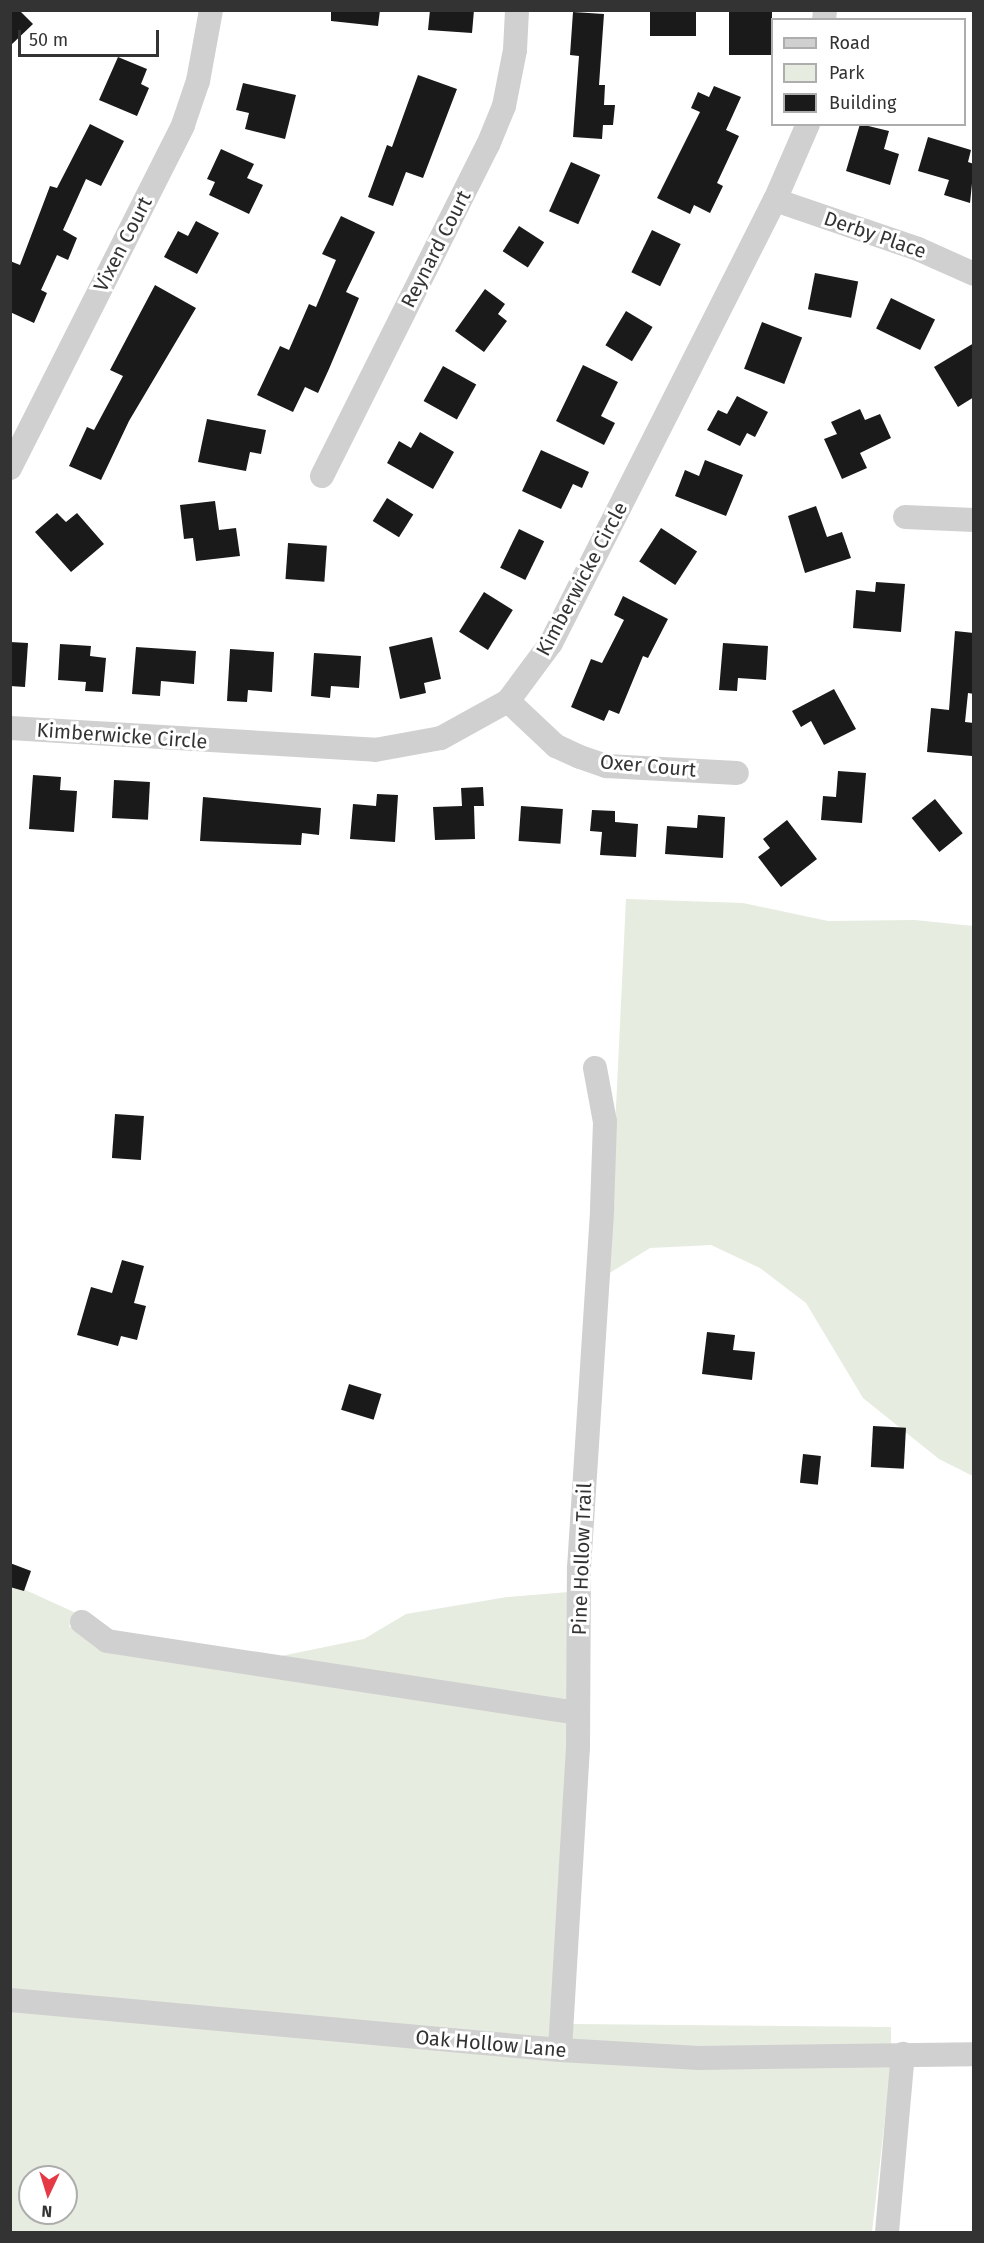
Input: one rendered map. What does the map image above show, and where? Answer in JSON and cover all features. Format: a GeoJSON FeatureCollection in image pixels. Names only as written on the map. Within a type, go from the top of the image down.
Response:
{"type":"FeatureCollection","features":[{"type":"Feature","properties":{"kind":"street","name":"Vixen Court"},"geometry":{"type":"LineString","coordinates":[[10,468],[183,125],[198,81],[211,10]]}},
{"type":"Feature","properties":{"kind":"street","name":"Reynard Court"},"geometry":{"type":"LineString","coordinates":[[322,476],[500,116],[515,50],[517,10]]}},
{"type":"Feature","properties":{"kind":"street","name":"Kimberwicke Circle"},"geometry":{"type":"LineString","coordinates":[[10,728],[375,750],[441,738],[508,701],[551,643],[775,200],[807,126]]}},
{"type":"Feature","properties":{"kind":"street","name":"Derby Place"},"geometry":{"type":"LineString","coordinates":[[775,200],[918,249],[974,274]]}},
{"type":"Feature","properties":{"kind":"street"},"geometry":{"type":"LineString","coordinates":[[905,516],[974,520]]}},
{"type":"Feature","properties":{"kind":"street","name":"Oxer Court"},"geometry":{"type":"LineString","coordinates":[[508,701],[556,746],[606,766],[737,773]]}},
{"type":"Feature","properties":{"kind":"street","name":"Pine Hollow Trail"},"geometry":{"type":"LineString","coordinates":[[560,2050],[578,1713],[579,1568],[596,1325],[605,1122],[595,1068]]}},
{"type":"Feature","properties":{"kind":"street"},"geometry":{"type":"LineString","coordinates":[[82,1622],[107,1641],[578,1713]]}},
{"type":"Feature","properties":{"kind":"street","name":"Oak Hollow Lane"},"geometry":{"type":"LineString","coordinates":[[10,2000],[560,2050],[699,2058],[974,2054]]}},
{"type":"Feature","properties":{"kind":"street"},"geometry":{"type":"LineString","coordinates":[[887,2232],[903,2054]]}},
{"type":"Feature","properties":{"kind":"green space"},"geometry":{"type":"Polygon","coordinates":[[[626,899],[743,903],[828,921],[915,920],[973,926],[973,1476],[939,1459],[863,1398],[806,1303],[760,1268],[711,1245],[650,1248],[608,1274],[626,899]]]}},
{"type":"Feature","properties":{"kind":"green space"},"geometry":{"type":"Polygon","coordinates":[[[10,1583],[76,1613],[69,1626],[102,1650],[569,1723],[551,2038],[11,1989],[10,1583]]]}},
{"type":"Feature","properties":{"kind":"green space"},"geometry":{"type":"Polygon","coordinates":[[[569,1592],[569,1701],[281,1656],[364,1639],[406,1614],[507,1597],[569,1592]]]}},
{"type":"Feature","properties":{"kind":"green space"},"geometry":{"type":"Polygon","coordinates":[[[10,2011],[891,2066],[872,2232],[11,2232],[10,2011]]]}},
{"type":"Feature","properties":{"kind":"green space"},"geometry":{"type":"Polygon","coordinates":[[[571,2024],[891,2027],[891,2044],[699,2047],[571,2040],[571,2024]]]}},
{"type":"Feature","properties":{"kind":"building"},"geometry":{"type":"Polygon","coordinates":[[[10,10],[19,10],[33,24],[10,46],[10,10]]]}},
{"type":"Feature","properties":{"kind":"building"},"geometry":{"type":"Polygon","coordinates":[[[331,10],[380,10],[378,26],[331,21],[331,10]]]}},
{"type":"Feature","properties":{"kind":"building"},"geometry":{"type":"Polygon","coordinates":[[[430,10],[474,10],[472,33],[428,30],[430,10]]]}},
{"type":"Feature","properties":{"kind":"building"},"geometry":{"type":"Polygon","coordinates":[[[650,10],[696,10],[696,36],[650,36],[650,10]]]}},
{"type":"Feature","properties":{"kind":"building"},"geometry":{"type":"Polygon","coordinates":[[[729,10],[772,10],[771,55],[729,55],[729,10]]]}},
{"type":"Feature","properties":{"kind":"building"},"geometry":{"type":"Polygon","coordinates":[[[573,12],[604,14],[599,85],[605,85],[604,105],[615,105],[613,125],[603,125],[602,139],[573,137],[579,56],[570,55],[573,12]]]}},
{"type":"Feature","properties":{"kind":"building"},"geometry":{"type":"Polygon","coordinates":[[[118,57],[147,69],[141,84],[149,88],[137,116],[99,100],[118,57]]]}},
{"type":"Feature","properties":{"kind":"building"},"geometry":{"type":"Polygon","coordinates":[[[418,75],[457,89],[423,178],[406,172],[393,206],[368,197],[387,145],[392,147],[418,75]]]}},
{"type":"Feature","properties":{"kind":"building"},"geometry":{"type":"Polygon","coordinates":[[[243,83],[296,95],[285,139],[245,129],[249,113],[236,110],[243,83]]]}},
{"type":"Feature","properties":{"kind":"building"},"geometry":{"type":"Polygon","coordinates":[[[714,86],[741,97],[726,130],[739,136],[717,183],[723,186],[710,213],[694,205],[690,214],[657,198],[700,112],[691,108],[698,92],[709,97],[714,86]]]}},
{"type":"Feature","properties":{"kind":"building"},"geometry":{"type":"Polygon","coordinates":[[[90,124],[124,141],[101,186],[86,179],[63,230],[77,238],[68,260],[57,255],[41,290],[47,293],[34,323],[10,312],[10,261],[20,265],[50,186],[57,188],[90,124]]]}},
{"type":"Feature","properties":{"kind":"building"},"geometry":{"type":"Polygon","coordinates":[[[859,126],[889,131],[884,149],[899,154],[890,185],[846,171],[859,126]]]}},
{"type":"Feature","properties":{"kind":"building"},"geometry":{"type":"Polygon","coordinates":[[[928,137],[971,150],[968,162],[974,164],[970,203],[944,195],[949,180],[918,171],[928,137]]]}},
{"type":"Feature","properties":{"kind":"building"},"geometry":{"type":"Polygon","coordinates":[[[221,149],[254,164],[247,178],[263,185],[249,214],[209,195],[215,182],[207,179],[221,149]]]}},
{"type":"Feature","properties":{"kind":"building"},"geometry":{"type":"Polygon","coordinates":[[[571,162],[600,175],[578,224],[549,211],[571,162]]]}},
{"type":"Feature","properties":{"kind":"building"},"geometry":{"type":"Polygon","coordinates":[[[341,216],[375,232],[346,292],[359,298],[318,393],[305,387],[293,412],[257,395],[280,346],[289,350],[309,304],[316,307],[336,260],[322,254],[341,216]]]}},
{"type":"Feature","properties":{"kind":"building"},"geometry":{"type":"Polygon","coordinates":[[[196,221],[219,233],[197,274],[164,257],[178,231],[188,236],[196,221]]]}},
{"type":"Feature","properties":{"kind":"building"},"geometry":{"type":"Polygon","coordinates":[[[519,226],[544,242],[528,267],[503,251],[519,226]]]}},
{"type":"Feature","properties":{"kind":"building"},"geometry":{"type":"Polygon","coordinates":[[[652,230],[681,244],[660,286],[631,272],[652,230]]]}},
{"type":"Feature","properties":{"kind":"building"},"geometry":{"type":"Polygon","coordinates":[[[815,273],[858,281],[851,318],[808,309],[815,273]]]}},
{"type":"Feature","properties":{"kind":"building"},"geometry":{"type":"Polygon","coordinates":[[[155,285],[196,308],[129,421],[101,480],[69,466],[87,427],[94,430],[123,376],[110,370],[155,285]]]}},
{"type":"Feature","properties":{"kind":"building"},"geometry":{"type":"Polygon","coordinates":[[[485,289],[505,304],[498,314],[507,321],[484,352],[455,331],[485,289]]]}},
{"type":"Feature","properties":{"kind":"building"},"geometry":{"type":"Polygon","coordinates":[[[891,298],[935,319],[920,350],[876,329],[891,298]]]}},
{"type":"Feature","properties":{"kind":"building"},"geometry":{"type":"Polygon","coordinates":[[[626,311],[653,327],[632,361],[605,345],[626,311]]]}},
{"type":"Feature","properties":{"kind":"building"},"geometry":{"type":"Polygon","coordinates":[[[762,322],[802,337],[784,384],[744,369],[762,322]]]}},
{"type":"Feature","properties":{"kind":"building"},"geometry":{"type":"Polygon","coordinates":[[[974,343],[974,397],[958,407],[934,367],[974,343]]]}},
{"type":"Feature","properties":{"kind":"building"},"geometry":{"type":"Polygon","coordinates":[[[583,365],[618,382],[601,416],[615,423],[604,445],[556,421],[583,365]]]}},
{"type":"Feature","properties":{"kind":"building"},"geometry":{"type":"Polygon","coordinates":[[[443,366],[476,384],[457,419],[424,401],[443,366]]]}},
{"type":"Feature","properties":{"kind":"building"},"geometry":{"type":"Polygon","coordinates":[[[737,396],[768,412],[755,437],[747,433],[740,446],[707,430],[718,410],[727,414],[737,396]]]}},
{"type":"Feature","properties":{"kind":"building"},"geometry":{"type":"Polygon","coordinates":[[[860,409],[865,420],[880,414],[891,438],[860,453],[867,468],[842,479],[824,439],[837,434],[831,422],[860,409]]]}},
{"type":"Feature","properties":{"kind":"building"},"geometry":{"type":"Polygon","coordinates":[[[207,419],[266,430],[261,454],[250,452],[246,471],[198,462],[207,419]]]}},
{"type":"Feature","properties":{"kind":"building"},"geometry":{"type":"Polygon","coordinates":[[[420,432],[454,452],[433,489],[387,463],[399,441],[411,448],[420,432]]]}},
{"type":"Feature","properties":{"kind":"building"},"geometry":{"type":"Polygon","coordinates":[[[541,450],[589,472],[582,488],[573,484],[561,509],[522,491],[541,450]]]}},
{"type":"Feature","properties":{"kind":"building"},"geometry":{"type":"Polygon","coordinates":[[[705,460],[743,475],[726,516],[675,496],[685,470],[699,476],[705,460]]]}},
{"type":"Feature","properties":{"kind":"building"},"geometry":{"type":"Polygon","coordinates":[[[387,498],[413,514],[399,537],[373,521],[387,498]]]}},
{"type":"Feature","properties":{"kind":"building"},"geometry":{"type":"Polygon","coordinates":[[[215,501],[219,530],[236,528],[240,556],[196,561],[193,538],[184,539],[180,505],[215,501]]]}},
{"type":"Feature","properties":{"kind":"building"},"geometry":{"type":"Polygon","coordinates":[[[816,506],[827,537],[842,532],[851,558],[805,573],[788,516],[816,506]]]}},
{"type":"Feature","properties":{"kind":"building"},"geometry":{"type":"Polygon","coordinates":[[[57,513],[66,522],[77,513],[104,544],[71,572],[35,532],[57,513]]]}},
{"type":"Feature","properties":{"kind":"building"},"geometry":{"type":"Polygon","coordinates":[[[661,528],[697,551],[675,585],[639,562],[661,528]]]}},
{"type":"Feature","properties":{"kind":"building"},"geometry":{"type":"Polygon","coordinates":[[[519,529],[544,541],[525,580],[500,568],[519,529]]]}},
{"type":"Feature","properties":{"kind":"building"},"geometry":{"type":"Polygon","coordinates":[[[288,543],[327,546],[324,582],[285,579],[288,543]]]}},
{"type":"Feature","properties":{"kind":"building"},"geometry":{"type":"Polygon","coordinates":[[[876,582],[905,584],[901,632],[853,628],[856,590],[875,592],[876,582]]]}},
{"type":"Feature","properties":{"kind":"building"},"geometry":{"type":"Polygon","coordinates":[[[484,592],[513,610],[488,650],[459,632],[484,592]]]}},
{"type":"Feature","properties":{"kind":"building"},"geometry":{"type":"Polygon","coordinates":[[[623,596],[668,619],[648,658],[643,656],[619,714],[609,710],[604,721],[571,707],[591,659],[602,663],[624,620],[614,615],[623,596]]]}},
{"type":"Feature","properties":{"kind":"building"},"geometry":{"type":"Polygon","coordinates":[[[955,631],[974,633],[974,694],[968,693],[965,722],[974,723],[972,756],[927,752],[931,708],[949,710],[955,631]]]}},
{"type":"Feature","properties":{"kind":"building"},"geometry":{"type":"Polygon","coordinates":[[[432,637],[441,679],[424,683],[426,693],[400,699],[389,647],[432,637]]]}},
{"type":"Feature","properties":{"kind":"building"},"geometry":{"type":"Polygon","coordinates":[[[10,642],[28,643],[25,687],[10,686],[10,642]]]}},
{"type":"Feature","properties":{"kind":"building"},"geometry":{"type":"Polygon","coordinates":[[[723,643],[768,646],[766,680],[738,678],[737,691],[719,690],[723,643]]]}},
{"type":"Feature","properties":{"kind":"building"},"geometry":{"type":"Polygon","coordinates":[[[60,644],[91,646],[90,656],[106,658],[103,692],[85,691],[86,682],[58,680],[60,644]]]}},
{"type":"Feature","properties":{"kind":"building"},"geometry":{"type":"Polygon","coordinates":[[[136,647],[196,651],[194,684],[161,681],[160,696],[132,694],[136,647]]]}},
{"type":"Feature","properties":{"kind":"building"},"geometry":{"type":"Polygon","coordinates":[[[230,649],[274,652],[272,692],[248,690],[247,702],[227,701],[230,649]]]}},
{"type":"Feature","properties":{"kind":"building"},"geometry":{"type":"Polygon","coordinates":[[[314,653],[361,656],[359,688],[331,686],[330,698],[311,696],[314,653]]]}},
{"type":"Feature","properties":{"kind":"building"},"geometry":{"type":"Polygon","coordinates":[[[834,689],[856,729],[824,745],[811,721],[801,727],[792,711],[834,689]]]}},
{"type":"Feature","properties":{"kind":"building"},"geometry":{"type":"Polygon","coordinates":[[[838,771],[866,773],[862,823],[821,820],[823,796],[836,797],[838,771]]]}},
{"type":"Feature","properties":{"kind":"building"},"geometry":{"type":"Polygon","coordinates":[[[33,775],[61,777],[60,790],[77,791],[74,832],[29,829],[33,775]]]}},
{"type":"Feature","properties":{"kind":"building"},"geometry":{"type":"Polygon","coordinates":[[[114,780],[150,782],[148,820],[112,818],[114,780]]]}},
{"type":"Feature","properties":{"kind":"building"},"geometry":{"type":"Polygon","coordinates":[[[483,787],[484,806],[474,806],[475,839],[435,840],[433,807],[462,806],[461,788],[483,787]]]}},
{"type":"Feature","properties":{"kind":"building"},"geometry":{"type":"Polygon","coordinates":[[[377,794],[398,795],[395,842],[350,839],[353,804],[376,806],[377,794]]]}},
{"type":"Feature","properties":{"kind":"building"},"geometry":{"type":"Polygon","coordinates":[[[203,797],[321,808],[319,835],[302,833],[301,845],[200,841],[203,797]]]}},
{"type":"Feature","properties":{"kind":"building"},"geometry":{"type":"Polygon","coordinates":[[[935,799],[963,833],[939,852],[912,818],[935,799]]]}},
{"type":"Feature","properties":{"kind":"building"},"geometry":{"type":"Polygon","coordinates":[[[521,806],[563,809],[560,844],[519,841],[521,806]]]}},
{"type":"Feature","properties":{"kind":"building"},"geometry":{"type":"Polygon","coordinates":[[[592,810],[615,811],[615,822],[638,824],[636,857],[600,855],[602,832],[590,831],[592,810]]]}},
{"type":"Feature","properties":{"kind":"building"},"geometry":{"type":"Polygon","coordinates":[[[698,815],[725,817],[723,858],[665,854],[667,826],[697,828],[698,815]]]}},
{"type":"Feature","properties":{"kind":"building"},"geometry":{"type":"Polygon","coordinates":[[[787,820],[817,859],[781,887],[758,857],[770,848],[763,839],[787,820]]]}},
{"type":"Feature","properties":{"kind":"building"},"geometry":{"type":"Polygon","coordinates":[[[115,1114],[144,1116],[141,1160],[112,1158],[115,1114]]]}},
{"type":"Feature","properties":{"kind":"building"},"geometry":{"type":"Polygon","coordinates":[[[122,1260],[144,1266],[134,1303],[146,1306],[137,1340],[121,1336],[118,1346],[77,1335],[91,1287],[112,1293],[122,1260]]]}},
{"type":"Feature","properties":{"kind":"building"},"geometry":{"type":"Polygon","coordinates":[[[707,1332],[735,1335],[733,1350],[755,1352],[752,1380],[702,1374],[707,1332]]]}},
{"type":"Feature","properties":{"kind":"building"},"geometry":{"type":"Polygon","coordinates":[[[349,1384],[382,1394],[374,1420],[341,1410],[349,1384]]]}},
{"type":"Feature","properties":{"kind":"building"},"geometry":{"type":"Polygon","coordinates":[[[873,1426],[906,1428],[904,1469],[871,1467],[873,1426]]]}},
{"type":"Feature","properties":{"kind":"building"},"geometry":{"type":"Polygon","coordinates":[[[803,1454],[821,1456],[818,1485],[800,1483],[803,1454]]]}},
{"type":"Feature","properties":{"kind":"building"},"geometry":{"type":"Polygon","coordinates":[[[10,1563],[31,1571],[24,1591],[10,1587],[10,1563]]]}}]}
